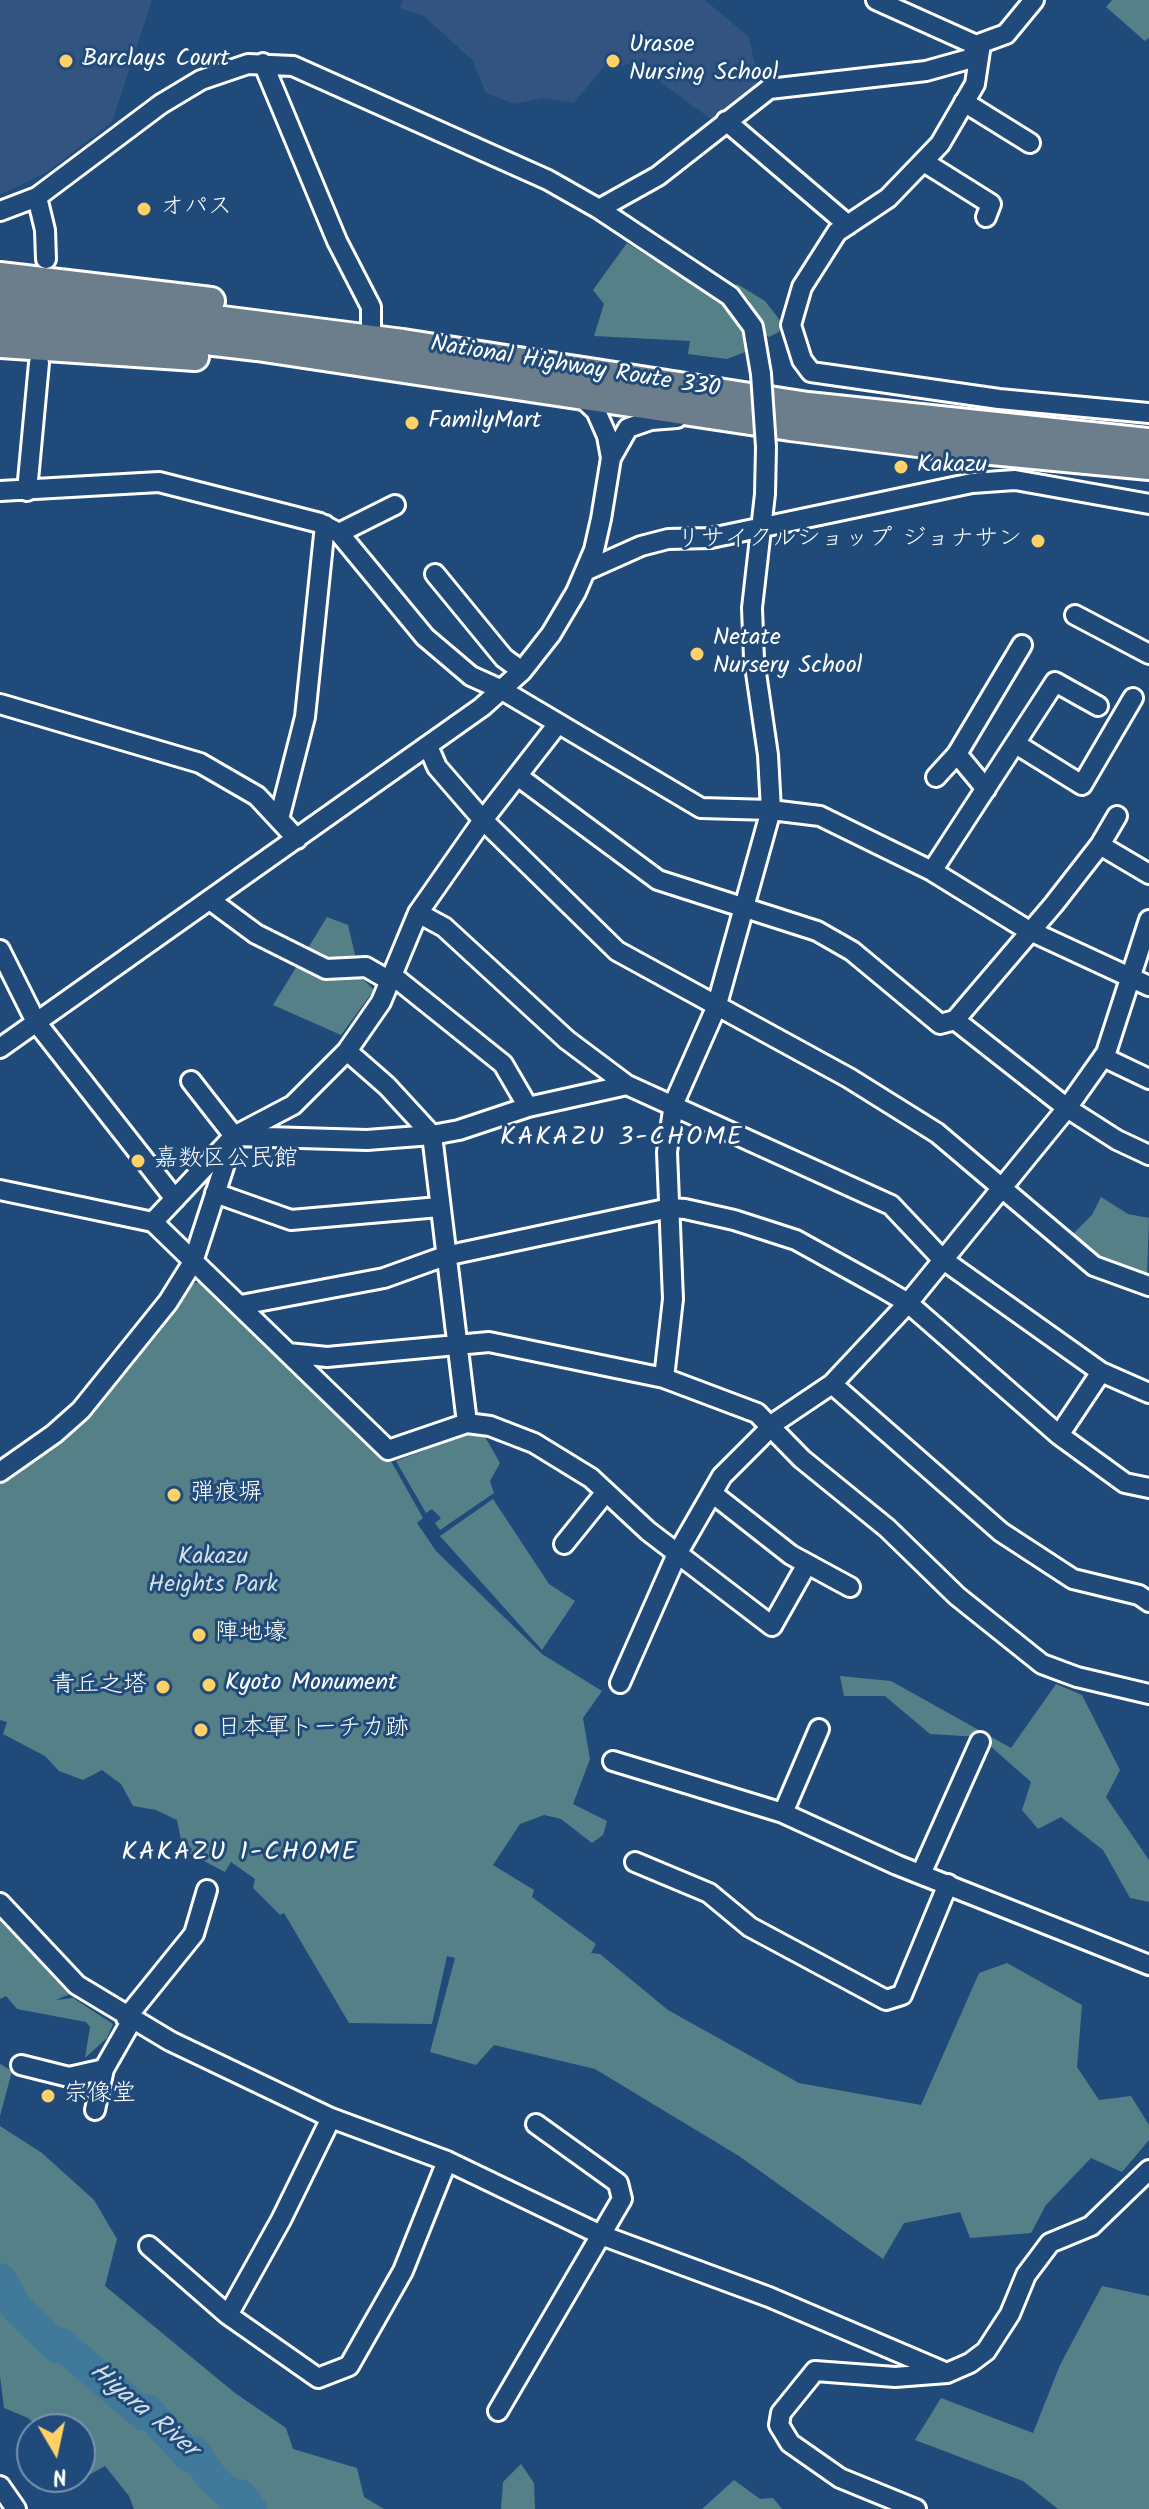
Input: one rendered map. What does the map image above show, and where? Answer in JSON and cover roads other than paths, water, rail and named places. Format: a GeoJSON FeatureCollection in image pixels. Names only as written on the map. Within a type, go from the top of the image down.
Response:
{"type":"FeatureCollection","features":[{"type":"Feature","properties":{"kind":"highway"},"geometry":{"type":"LineString","coordinates":[[0,276],[230,304],[371,334],[401,355]]}},
{"type":"Feature","properties":{"kind":"highway","name":"National Highway Route 330"},"geometry":{"type":"LineString","coordinates":[[0,298],[191,316],[401,355],[579,395],[735,419],[949,447],[1149,466]]}},
{"type":"Feature","properties":{"kind":"highway","name":"National Highway Route 330"},"geometry":{"type":"LineString","coordinates":[[0,323],[401,355],[808,406],[1149,442]]}},
{"type":"Feature","properties":{"kind":"highway"},"geometry":{"type":"LineString","coordinates":[[0,344],[401,355]]}},
{"type":"Feature","properties":{"kind":"street"},"geometry":{"type":"LineString","coordinates":[[876,0],[950,35],[981,44]]}},
{"type":"Feature","properties":{"kind":"street"},"geometry":{"type":"LineString","coordinates":[[599,209],[658,176],[769,89],[926,71],[969,59],[981,44],[1006,34],[1027,3]]}},
{"type":"Feature","properties":{"kind":"street"},"geometry":{"type":"LineString","coordinates":[[981,44],[975,84],[940,144],[888,198],[848,225],[826,245],[802,287],[791,325],[802,360],[811,372],[999,399],[1149,413]]}},
{"type":"Feature","properties":{"kind":"street"},"geometry":{"type":"LineString","coordinates":[[263,63],[337,241],[371,307],[371,334]]}},
{"type":"Feature","properties":{"kind":"street"},"geometry":{"type":"LineString","coordinates":[[0,211],[37,197],[161,104],[201,80],[263,63],[293,66],[328,79],[548,180],[599,209],[730,296],[753,327],[761,374],[766,447],[761,528],[753,585],[754,659],[771,810],[747,908],[716,1008],[674,1103],[667,1152],[673,1299],[664,1378]]}},
{"type":"Feature","properties":{"kind":"street"},"geometry":{"type":"LineString","coordinates":[[964,102],[1030,143]]}},
{"type":"Feature","properties":{"kind":"street"},"geometry":{"type":"LineString","coordinates":[[726,121],[848,225]]}},
{"type":"Feature","properties":{"kind":"street"},"geometry":{"type":"LineString","coordinates":[[924,162],[991,204],[986,217]]}},
{"type":"Feature","properties":{"kind":"street"},"geometry":{"type":"LineString","coordinates":[[37,197],[45,230],[46,259]]}},
{"type":"Feature","properties":{"kind":"street"},"geometry":{"type":"LineString","coordinates":[[27,491],[39,363]]}},
{"type":"Feature","properties":{"kind":"street"},"geometry":{"type":"LineString","coordinates":[[579,395],[603,422],[611,458]]}},
{"type":"Feature","properties":{"kind":"street"},"geometry":{"type":"LineString","coordinates":[[0,1048],[428,746],[522,671],[551,634],[585,571],[601,519],[611,458],[624,433],[640,423],[682,418],[735,419]]}},
{"type":"Feature","properties":{"kind":"street"},"geometry":{"type":"LineString","coordinates":[[585,571],[641,546],[668,539],[711,538],[990,481],[1015,480],[1068,487],[1149,504]]}},
{"type":"Feature","properties":{"kind":"street"},"geometry":{"type":"LineString","coordinates":[[0,491],[159,482],[332,529],[425,637],[471,676],[502,690],[701,808],[771,810],[820,816],[932,871],[1031,932],[1141,982]]}},
{"type":"Feature","properties":{"kind":"street"},"geometry":{"type":"LineString","coordinates":[[332,529],[395,505]]}},
{"type":"Feature","properties":{"kind":"street"},"geometry":{"type":"LineString","coordinates":[[279,819],[305,717],[332,529]]}},
{"type":"Feature","properties":{"kind":"street"},"geometry":{"type":"LineString","coordinates":[[435,574],[504,658],[522,671]]}},
{"type":"Feature","properties":{"kind":"street"},"geometry":{"type":"LineString","coordinates":[[1075,615],[1149,654]]}},
{"type":"Feature","properties":{"kind":"street"},"geometry":{"type":"LineString","coordinates":[[936,777],[957,754],[1022,645]]}},
{"type":"Feature","properties":{"kind":"street"},"geometry":{"type":"LineString","coordinates":[[932,871],[1055,682],[1098,706]]}},
{"type":"Feature","properties":{"kind":"street"},"geometry":{"type":"LineString","coordinates":[[1016,744],[1082,785],[1133,698]]}},
{"type":"Feature","properties":{"kind":"street"},"geometry":{"type":"LineString","coordinates":[[0,704],[200,763],[257,796],[297,839]]}},
{"type":"Feature","properties":{"kind":"street"},"geometry":{"type":"LineString","coordinates":[[153,1222],[234,1136],[293,1105],[347,1051],[381,1002],[418,913],[483,820],[557,725]]}},
{"type":"Feature","properties":{"kind":"street"},"geometry":{"type":"LineString","coordinates":[[428,746],[437,767],[483,820],[617,951],[716,1008],[849,1078],[937,1133],[1094,1266],[1149,1286]]}},
{"type":"Feature","properties":{"kind":"street"},"geometry":{"type":"LineString","coordinates":[[957,754],[986,789]]}},
{"type":"Feature","properties":{"kind":"street"},"geometry":{"type":"LineString","coordinates":[[519,777],[658,880],[817,931],[852,951],[940,1024],[955,1020],[1031,932],[1100,845],[1117,816]]}},
{"type":"Feature","properties":{"kind":"street"},"geometry":{"type":"LineString","coordinates":[[1100,845],[1149,874]]}},
{"type":"Feature","properties":{"kind":"street"},"geometry":{"type":"LineString","coordinates":[[210,900],[256,934],[326,969],[366,967],[391,978],[503,1064],[528,1107]]}},
{"type":"Feature","properties":{"kind":"street"},"geometry":{"type":"LineString","coordinates":[[418,913],[444,927],[567,1040],[627,1085],[674,1103],[891,1205],[942,1259],[1101,1372],[1149,1393]]}},
{"type":"Feature","properties":{"kind":"street"},"geometry":{"type":"LineString","coordinates":[[620,1683],[677,1554],[722,1476],[771,1428],[832,1384],[908,1303],[1067,1108],[1103,1057],[1141,982],[1149,920]]}},
{"type":"Feature","properties":{"kind":"street"},"geometry":{"type":"LineString","coordinates":[[0,950],[36,1022],[175,1199]]}},
{"type":"Feature","properties":{"kind":"street"},"geometry":{"type":"LineString","coordinates":[[955,1020],[1067,1108],[1117,1140],[1149,1155]]}},
{"type":"Feature","properties":{"kind":"street"},"geometry":{"type":"LineString","coordinates":[[347,1051],[387,1086],[432,1135],[467,1423]]}},
{"type":"Feature","properties":{"kind":"street"},"geometry":{"type":"LineString","coordinates":[[1103,1057],[1149,1079]]}},
{"type":"Feature","properties":{"kind":"street"},"geometry":{"type":"LineString","coordinates":[[191,1081],[234,1136]]}},
{"type":"Feature","properties":{"kind":"street"},"geometry":{"type":"LineString","coordinates":[[234,1136],[367,1140],[432,1135],[459,1130],[528,1107],[627,1085]]}},
{"type":"Feature","properties":{"kind":"street"},"geometry":{"type":"LineString","coordinates":[[0,1472],[54,1434],[81,1410],[168,1302],[193,1262],[234,1136]]}},
{"type":"Feature","properties":{"kind":"street"},"geometry":{"type":"LineString","coordinates":[[0,1190],[153,1222],[388,1450],[467,1423],[490,1426],[534,1443],[591,1478],[677,1554],[772,1626],[807,1564]]}},
{"type":"Feature","properties":{"kind":"street"},"geometry":{"type":"LineString","coordinates":[[215,1193],[291,1220],[439,1207]]}},
{"type":"Feature","properties":{"kind":"street"},"geometry":{"type":"LineString","coordinates":[[241,1305],[384,1278],[445,1256],[670,1208],[734,1220],[796,1240],[908,1303],[1059,1435],[1125,1483],[1149,1488]]}},
{"type":"Feature","properties":{"kind":"street"},"geometry":{"type":"LineString","coordinates":[[288,1353],[327,1357],[489,1342],[664,1378],[757,1413],[802,1459],[887,1528],[957,1596],[1042,1664],[1077,1677],[1149,1694]]}},
{"type":"Feature","properties":{"kind":"street"},"geometry":{"type":"LineString","coordinates":[[1059,1435],[1101,1372]]}},
{"type":"Feature","properties":{"kind":"street"},"geometry":{"type":"LineString","coordinates":[[832,1384],[1001,1532],[1073,1579],[1139,1595],[1149,1602]]}},
{"type":"Feature","properties":{"kind":"street"},"geometry":{"type":"LineString","coordinates":[[564,1544],[606,1492]]}},
{"type":"Feature","properties":{"kind":"street"},"geometry":{"type":"LineString","coordinates":[[712,1493],[807,1564],[850,1587]]}},
{"type":"Feature","properties":{"kind":"street"},"geometry":{"type":"LineString","coordinates":[[783,1813],[819,1729]]}},
{"type":"Feature","properties":{"kind":"street"},"geometry":{"type":"LineString","coordinates":[[921,1874],[980,1742]]}},
{"type":"Feature","properties":{"kind":"street"},"geometry":{"type":"LineString","coordinates":[[613,1761],[783,1813],[921,1874],[1149,1965]]}},
{"type":"Feature","properties":{"kind":"street"},"geometry":{"type":"LineString","coordinates":[[635,1862],[709,1893],[750,1927],[886,2000],[902,1995],[948,1884]]}},
{"type":"Feature","properties":{"kind":"street"},"geometry":{"type":"LineString","coordinates":[[95,2110],[104,2069],[129,2019],[194,1934],[207,1890]]}},
{"type":"Feature","properties":{"kind":"street"},"geometry":{"type":"LineString","coordinates":[[0,1903],[77,1985],[129,2019],[331,2118],[447,2161],[601,2235],[769,2297],[947,2373]]}},
{"type":"Feature","properties":{"kind":"street"},"geometry":{"type":"LineString","coordinates":[[21,2065],[69,2077],[104,2069]]}},
{"type":"Feature","properties":{"kind":"street"},"geometry":{"type":"LineString","coordinates":[[228,2315],[281,2220],[331,2118]]}},
{"type":"Feature","properties":{"kind":"street"},"geometry":{"type":"LineString","coordinates":[[498,2411],[622,2199],[618,2183],[536,2124]]}},
{"type":"Feature","properties":{"kind":"street"},"geometry":{"type":"LineString","coordinates":[[149,2246],[228,2315],[318,2378],[349,2366],[403,2271],[447,2161]]}},
{"type":"Feature","properties":{"kind":"street"},"geometry":{"type":"LineString","coordinates":[[916,2509],[840,2478],[790,2443],[779,2425],[781,2413],[815,2371],[895,2377],[947,2373],[986,2351],[1010,2314],[1026,2275],[1050,2243],[1091,2226],[1149,2170]]}},
{"type":"Feature","properties":{"kind":"street"},"geometry":{"type":"LineString","coordinates":[[0,2486],[16,2509]]}},
{"type":"Feature","properties":{"kind":"waterway","name":"Hiyara River"},"geometry":{"type":"LineString","coordinates":[[0,2279],[16,2307],[57,2347],[60,2343],[144,2415],[147,2410],[190,2457],[194,2452],[212,2478],[236,2500],[240,2495],[251,2509]]}},
{"type":"Feature","properties":{"kind":"place","name":"Barclays Court"},"geometry":{"type":"Point","coordinates":[66,61]}},
{"type":"Feature","properties":{"kind":"place","name":"Urasoe Nursing School"},"geometry":{"type":"Point","coordinates":[613,61]}},
{"type":"Feature","properties":{"kind":"place","name":"オパス"},"geometry":{"type":"Point","coordinates":[144,209]}},
{"type":"Feature","properties":{"kind":"place","name":"FamilyMart"},"geometry":{"type":"Point","coordinates":[412,423]}},
{"type":"Feature","properties":{"kind":"place","name":"Kakazu"},"geometry":{"type":"Point","coordinates":[901,467]}},
{"type":"Feature","properties":{"kind":"place","name":"リサイクルショップ ジョナサン"},"geometry":{"type":"Point","coordinates":[1038,541]}},
{"type":"Feature","properties":{"kind":"place","name":"Netate Nursery School"},"geometry":{"type":"Point","coordinates":[697,654]}},
{"type":"Feature","properties":{"kind":"place","name":"嘉数区公民館"},"geometry":{"type":"Point","coordinates":[138,1161]}},
{"type":"Feature","properties":{"kind":"place","name":"弾痕塀"},"geometry":{"type":"Point","coordinates":[174,1495]}},
{"type":"Feature","properties":{"kind":"place","name":"陣地壕"},"geometry":{"type":"Point","coordinates":[199,1635]}},
{"type":"Feature","properties":{"kind":"place","name":"Kyoto Monument"},"geometry":{"type":"Point","coordinates":[209,1685]}},
{"type":"Feature","properties":{"kind":"place","name":"青丘之塔"},"geometry":{"type":"Point","coordinates":[163,1687]}},
{"type":"Feature","properties":{"kind":"place","name":"日本軍トーチカ跡"},"geometry":{"type":"Point","coordinates":[201,1730]}},
{"type":"Feature","properties":{"kind":"place","name":"宗像堂"},"geometry":{"type":"Point","coordinates":[48,2096]}},
{"type":"Feature","properties":{"kind":"district","name":"KAKAZU 3-CHOME"},"geometry":{"type":"Point","coordinates":[622,1140]}},
{"type":"Feature","properties":{"kind":"district","name":"KAKAZU 1-CHOME"},"geometry":{"type":"Point","coordinates":[240,1855]}},
{"type":"Feature","properties":{"kind":"park label","name":"Kakazu Heights Park"},"geometry":{"type":"Point","coordinates":[213,1573]}}]}
